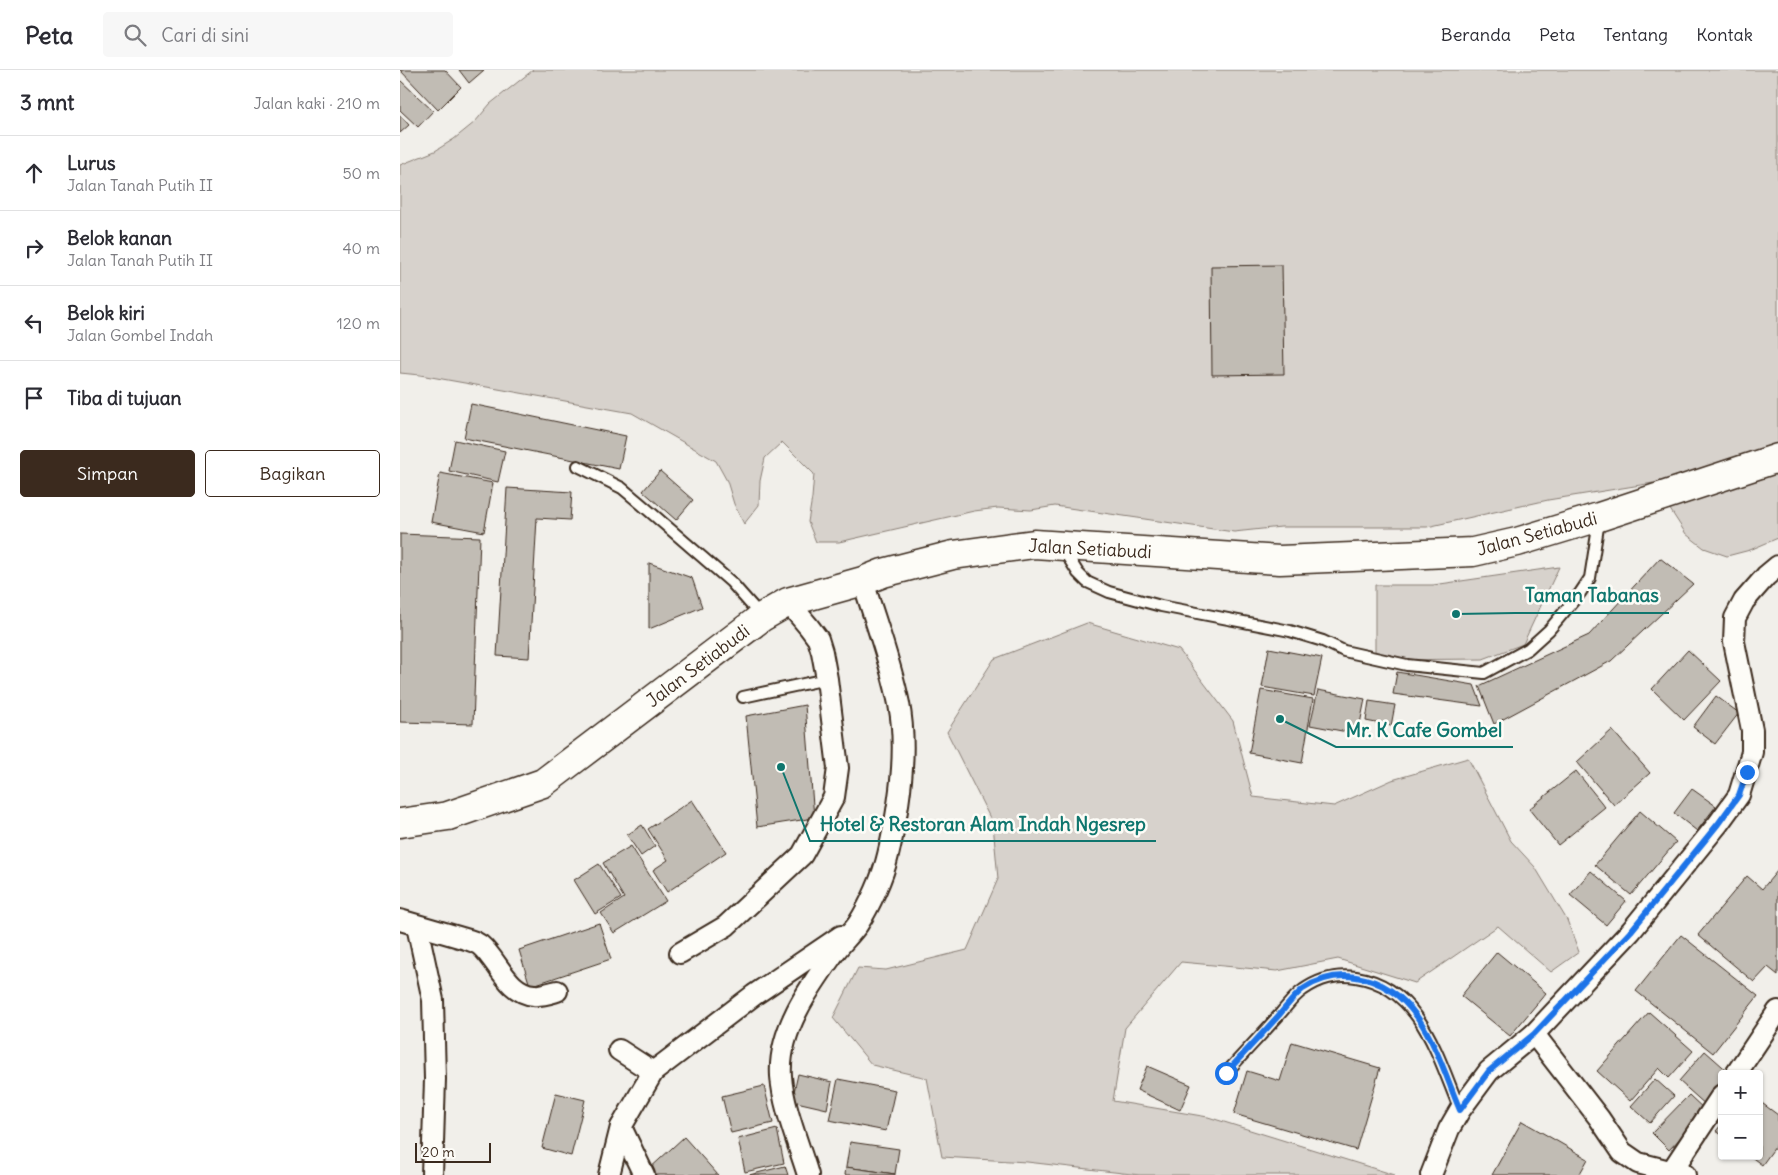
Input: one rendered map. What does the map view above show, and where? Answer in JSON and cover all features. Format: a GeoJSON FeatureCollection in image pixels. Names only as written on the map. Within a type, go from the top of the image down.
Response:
{"type":"FeatureCollection","features":[{"type":"Feature","properties":{"kind":"highway","name":"Jalan Setiabudi"},"geometry":{"type":"LineString","coordinates":[[400,823],[448,816],[543,783],[762,617],[788,602],[863,581],[884,573],[953,555],[1034,544],[1280,560],[1473,552],[1517,542],[1599,517],[1778,458]]}},
{"type":"Feature","properties":{"kind":"street"},"geometry":{"type":"LineString","coordinates":[[1431,1175],[1460,1110],[1489,1071],[1534,1034],[1631,931],[1718,824],[1739,795],[1752,752],[1752,730],[1734,642],[1735,618],[1744,601],[1766,576],[1778,566]]}},
{"type":"Feature","properties":{"kind":"street"},"geometry":{"type":"LineString","coordinates":[[808,1175],[784,1096],[781,1075],[784,1047],[793,1019],[810,988],[834,952],[857,925],[870,903],[888,856],[902,778],[902,732],[899,705],[863,581]]}},
{"type":"Feature","properties":{"kind":"street"},"geometry":{"type":"LineString","coordinates":[[680,953],[726,926],[802,854],[834,797],[838,768],[822,652],[818,639],[788,602]]}},
{"type":"Feature","properties":{"kind":"street"},"geometry":{"type":"LineString","coordinates":[[408,923],[469,940],[479,945],[498,965],[508,980],[524,992],[533,995],[557,991]]}},
{"type":"Feature","properties":{"kind":"street"},"geometry":{"type":"LineString","coordinates":[[408,923],[433,1000],[435,1079],[432,1175]]}},
{"type":"Feature","properties":{"kind":"street"},"geometry":{"type":"LineString","coordinates":[[610,1175],[621,1127],[652,1072],[754,995],[857,925]]}},
{"type":"Feature","properties":{"kind":"street"},"geometry":{"type":"LineString","coordinates":[[1739,1070],[1778,1011]]}},
{"type":"Feature","properties":{"kind":"street"},"geometry":{"type":"LineString","coordinates":[[1534,1034],[1599,1118],[1622,1152],[1638,1163],[1678,1173],[1718,1102]]}},
{"type":"Feature","properties":{"kind":"street"},"geometry":{"type":"LineString","coordinates":[[619,1050],[652,1072]]}},
{"type":"Feature","properties":{"kind":"street"},"geometry":{"type":"LineString","coordinates":[[621,1127],[644,1175]]}},
{"type":"Feature","properties":{"kind":"lane"},"geometry":{"type":"LineString","coordinates":[[578,466],[622,488],[731,582],[762,617]]}},
{"type":"Feature","properties":{"kind":"lane"},"geometry":{"type":"LineString","coordinates":[[1060,545],[1078,573],[1087,582],[1109,592],[1160,606],[1290,632],[1323,641],[1344,651],[1398,663],[1484,673],[1528,649],[1549,630],[1580,593],[1590,578],[1599,517]]}},
{"type":"Feature","properties":{"kind":"lane"},"geometry":{"type":"LineString","coordinates":[[743,697],[827,679]]}},
{"type":"Feature","properties":{"kind":"lane"},"geometry":{"type":"LineString","coordinates":[[1226,1073],[1301,991],[1319,980],[1342,974],[1368,978],[1389,988],[1409,1005],[1424,1025],[1460,1110]]}},
{"type":"Feature","properties":{"kind":"shaded area"},"geometry":{"type":"Polygon","coordinates":[[[533,70],[1778,70],[1778,538],[1750,550],[1727,556],[1704,548],[1686,534],[1653,483],[1548,500],[1427,527],[1281,527],[1234,532],[1055,506],[1031,510],[998,508],[974,511],[839,542],[816,542],[808,522],[814,474],[782,442],[765,458],[760,481],[759,505],[744,524],[734,504],[727,481],[716,461],[632,413],[400,373],[400,165],[435,151],[454,139],[475,122],[490,104],[533,70]]]}},
{"type":"Feature","properties":{"kind":"shaded area"},"geometry":{"type":"Polygon","coordinates":[[[1559,567],[1523,644],[1483,659],[1375,660],[1375,585],[1433,585],[1559,567]]]}},
{"type":"Feature","properties":{"kind":"shaded area"},"geometry":{"type":"Polygon","coordinates":[[[1087,623],[1179,650],[1233,721],[1253,797],[1334,806],[1392,780],[1468,758],[1511,841],[1535,867],[1567,920],[1579,952],[1551,972],[1498,926],[1415,983],[1338,959],[1277,971],[1181,962],[1125,1028],[1113,1101],[1208,1117],[1395,1175],[1140,1175],[1027,1162],[942,1157],[927,1078],[872,1065],[833,1018],[858,968],[886,970],[967,950],[998,879],[993,824],[947,732],[994,659],[1087,623]]]}},
{"type":"Feature","properties":{"kind":"building"},"geometry":{"type":"Polygon","coordinates":[[[400,70],[445,70],[461,87],[438,110],[400,70]]]}},
{"type":"Feature","properties":{"kind":"building"},"geometry":{"type":"Polygon","coordinates":[[[459,70],[484,70],[469,83],[459,70]]]}},
{"type":"Feature","properties":{"kind":"building"},"geometry":{"type":"Polygon","coordinates":[[[400,80],[433,111],[418,127],[400,110],[400,80]]]}},
{"type":"Feature","properties":{"kind":"building"},"geometry":{"type":"Polygon","coordinates":[[[400,115],[409,125],[400,133],[400,115]]]}},
{"type":"Feature","properties":{"kind":"building"},"geometry":{"type":"Polygon","coordinates":[[[1282,265],[1284,374],[1212,375],[1211,266],[1282,265]]]}},
{"type":"Feature","properties":{"kind":"building"},"geometry":{"type":"Polygon","coordinates":[[[471,404],[626,436],[619,469],[464,438],[471,404]]]}},
{"type":"Feature","properties":{"kind":"building"},"geometry":{"type":"Polygon","coordinates":[[[455,440],[505,451],[498,482],[449,471],[455,440]]]}},
{"type":"Feature","properties":{"kind":"building"},"geometry":{"type":"Polygon","coordinates":[[[660,471],[693,500],[676,520],[643,491],[660,471]]]}},
{"type":"Feature","properties":{"kind":"building"},"geometry":{"type":"Polygon","coordinates":[[[440,473],[493,483],[484,532],[431,522],[440,473]]]}},
{"type":"Feature","properties":{"kind":"building"},"geometry":{"type":"Polygon","coordinates":[[[507,488],[572,492],[570,520],[537,518],[529,658],[497,656],[507,488]]]}},
{"type":"Feature","properties":{"kind":"building"},"geometry":{"type":"Polygon","coordinates":[[[400,534],[480,537],[473,724],[400,722],[400,534]]]}},
{"type":"Feature","properties":{"kind":"building"},"geometry":{"type":"Polygon","coordinates":[[[1660,558],[1693,584],[1611,661],[1494,724],[1479,686],[1589,635],[1660,558]]]}},
{"type":"Feature","properties":{"kind":"building"},"geometry":{"type":"Polygon","coordinates":[[[649,563],[692,578],[702,607],[649,629],[649,563]]]}},
{"type":"Feature","properties":{"kind":"building"},"geometry":{"type":"Polygon","coordinates":[[[1269,648],[1322,658],[1314,696],[1262,687],[1269,648]]]}},
{"type":"Feature","properties":{"kind":"building"},"geometry":{"type":"Polygon","coordinates":[[[1688,650],[1721,681],[1684,720],[1652,689],[1688,650]]]}},
{"type":"Feature","properties":{"kind":"building"},"geometry":{"type":"Polygon","coordinates":[[[1397,672],[1474,685],[1482,706],[1393,694],[1397,672]]]}},
{"type":"Feature","properties":{"kind":"building"},"geometry":{"type":"Polygon","coordinates":[[[1261,690],[1313,699],[1302,763],[1249,753],[1261,690]]]}},
{"type":"Feature","properties":{"kind":"building"},"geometry":{"type":"Polygon","coordinates":[[[1318,690],[1365,699],[1358,734],[1310,725],[1318,690]]]}},
{"type":"Feature","properties":{"kind":"building"},"geometry":{"type":"Polygon","coordinates":[[[1716,696],[1739,713],[1715,744],[1693,727],[1716,696]]]}},
{"type":"Feature","properties":{"kind":"building"},"geometry":{"type":"Polygon","coordinates":[[[1369,701],[1395,705],[1391,726],[1366,721],[1369,701]]]}},
{"type":"Feature","properties":{"kind":"building"},"geometry":{"type":"Polygon","coordinates":[[[805,705],[814,818],[757,827],[746,716],[805,705]]]}},
{"type":"Feature","properties":{"kind":"building"},"geometry":{"type":"Polygon","coordinates":[[[1612,730],[1650,773],[1614,805],[1577,762],[1612,730]]]}},
{"type":"Feature","properties":{"kind":"building"},"geometry":{"type":"Polygon","coordinates":[[[1576,771],[1605,807],[1558,845],[1529,809],[1576,771]]]}},
{"type":"Feature","properties":{"kind":"building"},"geometry":{"type":"Polygon","coordinates":[[[1692,789],[1716,806],[1697,831],[1674,813],[1692,789]]]}},
{"type":"Feature","properties":{"kind":"building"},"geometry":{"type":"Polygon","coordinates":[[[692,800],[726,852],[667,892],[653,870],[668,860],[648,829],[692,800]]]}},
{"type":"Feature","properties":{"kind":"building"},"geometry":{"type":"Polygon","coordinates":[[[1640,811],[1676,842],[1631,895],[1595,865],[1640,811]]]}},
{"type":"Feature","properties":{"kind":"building"},"geometry":{"type":"Polygon","coordinates":[[[642,825],[655,846],[641,856],[627,835],[642,825]]]}},
{"type":"Feature","properties":{"kind":"building"},"geometry":{"type":"Polygon","coordinates":[[[631,846],[666,901],[614,933],[601,913],[624,898],[603,863],[631,846]]]}},
{"type":"Feature","properties":{"kind":"building"},"geometry":{"type":"Polygon","coordinates":[[[599,864],[621,898],[595,914],[574,880],[599,864]]]}},
{"type":"Feature","properties":{"kind":"building"},"geometry":{"type":"Polygon","coordinates":[[[1778,870],[1778,975],[1768,967],[1754,982],[1698,935],[1747,876],[1762,889],[1778,870]]]}},
{"type":"Feature","properties":{"kind":"building"},"geometry":{"type":"Polygon","coordinates":[[[1591,871],[1626,901],[1606,925],[1570,895],[1591,871]]]}},
{"type":"Feature","properties":{"kind":"building"},"geometry":{"type":"Polygon","coordinates":[[[599,923],[611,959],[530,986],[519,950],[599,923]]]}},
{"type":"Feature","properties":{"kind":"building"},"geometry":{"type":"Polygon","coordinates":[[[1681,935],[1758,996],[1713,1053],[1636,991],[1681,935]]]}},
{"type":"Feature","properties":{"kind":"building"},"geometry":{"type":"Polygon","coordinates":[[[1497,952],[1546,993],[1510,1036],[1461,996],[1497,952]]]}},
{"type":"Feature","properties":{"kind":"building"},"geometry":{"type":"Polygon","coordinates":[[[1649,1012],[1693,1051],[1669,1078],[1659,1068],[1630,1101],[1597,1071],[1649,1012]]]}},
{"type":"Feature","properties":{"kind":"building"},"geometry":{"type":"Polygon","coordinates":[[[1292,1042],[1380,1068],[1356,1150],[1234,1114],[1247,1071],[1280,1081],[1292,1042]]]}},
{"type":"Feature","properties":{"kind":"building"},"geometry":{"type":"Polygon","coordinates":[[[1705,1051],[1726,1070],[1718,1070],[1718,1094],[1707,1106],[1679,1081],[1705,1051]]]}},
{"type":"Feature","properties":{"kind":"building"},"geometry":{"type":"Polygon","coordinates":[[[1147,1066],[1191,1085],[1180,1110],[1137,1090],[1147,1066]]]}},
{"type":"Feature","properties":{"kind":"building"},"geometry":{"type":"Polygon","coordinates":[[[798,1074],[832,1082],[827,1109],[792,1101],[798,1074]]]}},
{"type":"Feature","properties":{"kind":"building"},"geometry":{"type":"Polygon","coordinates":[[[838,1079],[895,1090],[886,1131],[829,1120],[838,1079]]]}},
{"type":"Feature","properties":{"kind":"building"},"geometry":{"type":"Polygon","coordinates":[[[1655,1079],[1674,1096],[1650,1123],[1631,1106],[1655,1079]]]}},
{"type":"Feature","properties":{"kind":"building"},"geometry":{"type":"Polygon","coordinates":[[[764,1086],[773,1123],[731,1133],[722,1096],[764,1086]]]}},
{"type":"Feature","properties":{"kind":"building"},"geometry":{"type":"Polygon","coordinates":[[[556,1093],[585,1100],[571,1156],[542,1148],[556,1093]]]}},
{"type":"Feature","properties":{"kind":"building"},"geometry":{"type":"Polygon","coordinates":[[[1689,1095],[1706,1111],[1669,1150],[1652,1133],[1689,1095]]]}},
{"type":"Feature","properties":{"kind":"building"},"geometry":{"type":"Polygon","coordinates":[[[1763,1104],[1778,1115],[1778,1143],[1762,1165],[1755,1160],[1763,1160],[1763,1104]]]}},
{"type":"Feature","properties":{"kind":"building"},"geometry":{"type":"Polygon","coordinates":[[[1522,1121],[1588,1159],[1579,1175],[1492,1175],[1522,1121]]]}},
{"type":"Feature","properties":{"kind":"building"},"geometry":{"type":"Polygon","coordinates":[[[777,1129],[784,1163],[745,1172],[738,1139],[777,1129]]]}},
{"type":"Feature","properties":{"kind":"building"},"geometry":{"type":"Polygon","coordinates":[[[684,1137],[718,1175],[652,1175],[648,1170],[684,1137]]]}},
{"type":"Feature","properties":{"kind":"building"},"geometry":{"type":"Polygon","coordinates":[[[850,1142],[899,1149],[895,1174],[846,1167],[850,1142]]]}},
{"type":"Feature","properties":{"kind":"building"},"geometry":{"type":"Polygon","coordinates":[[[785,1166],[788,1175],[749,1175],[785,1166]]]}},
{"type":"Feature","properties":{"kind":"building"},"geometry":{"type":"Polygon","coordinates":[[[846,1167],[895,1174],[895,1175],[845,1175],[846,1167]]]}},
{"type":"Feature","properties":{"kind":"place","name":"Taman Tabanas"},"geometry":{"type":"Point","coordinates":[1456,614]}},
{"type":"Feature","properties":{"kind":"place","name":"Mr. K Cafe Gombel"},"geometry":{"type":"Point","coordinates":[1280,719]}},
{"type":"Feature","properties":{"kind":"place","name":"Hotel & Restoran Alam Indah Ngesrep"},"geometry":{"type":"Point","coordinates":[781,767]}},
{"type":"Feature","properties":{"kind":"route"},"geometry":{"type":"LineString","coordinates":[[1226,1073],[1301,991],[1319,980],[1342,974],[1368,978],[1389,988],[1409,1005],[1424,1025],[1460,1110],[1489,1071],[1534,1034],[1631,931],[1718,824],[1739,795],[1747,772]]}}]}
